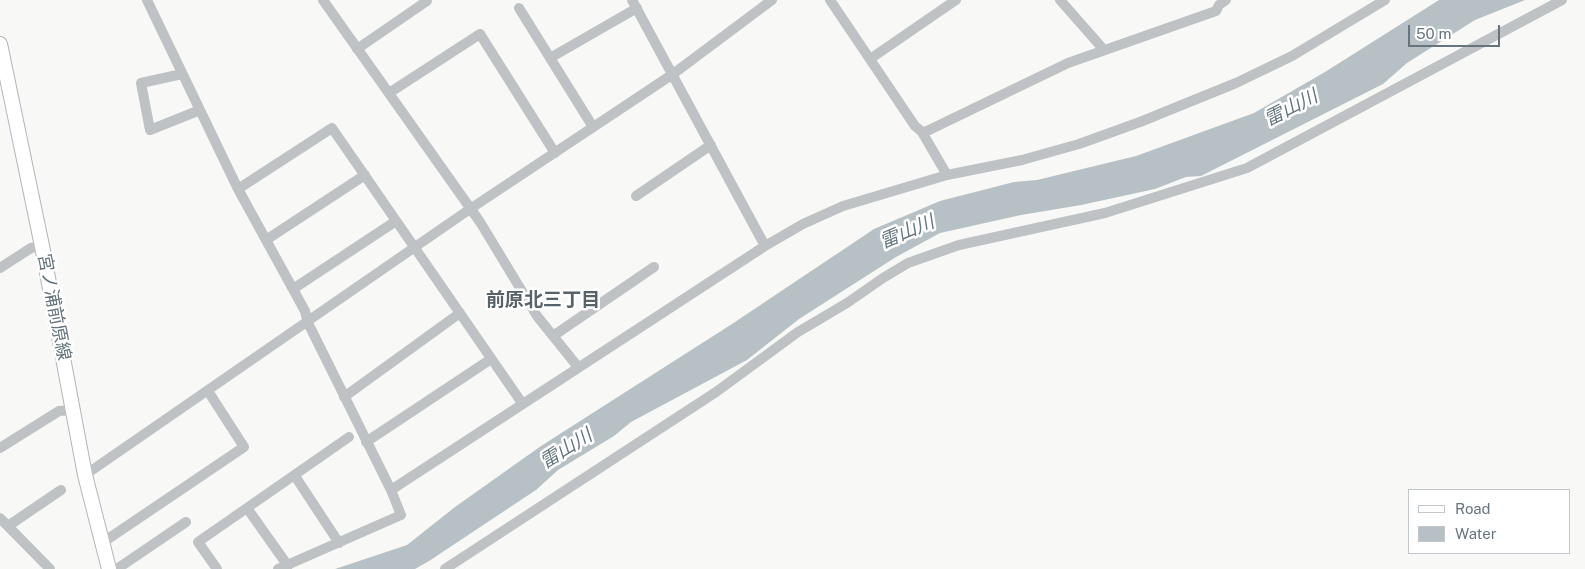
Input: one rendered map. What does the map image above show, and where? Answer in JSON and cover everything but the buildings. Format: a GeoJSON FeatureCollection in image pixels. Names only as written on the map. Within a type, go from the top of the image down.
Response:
{"type":"FeatureCollection","features":[{"type":"Feature","properties":{"kind":"main road","name":"宮ノ浦前原線"},"geometry":{"type":"LineString","coordinates":[[0,44],[2,62],[42,246],[85,476],[109,569]]}},
{"type":"Feature","properties":{"kind":"street"},"geometry":{"type":"LineString","coordinates":[[147,0],[238,189],[305,311],[308,323],[391,490],[401,515],[283,568],[248,508]]}},
{"type":"Feature","properties":{"kind":"street"},"geometry":{"type":"LineString","coordinates":[[325,0],[357,49],[484,230],[537,316],[578,367]]}},
{"type":"Feature","properties":{"kind":"street"},"geometry":{"type":"LineString","coordinates":[[357,49],[426,0]]}},
{"type":"Feature","properties":{"kind":"street"},"geometry":{"type":"LineString","coordinates":[[85,476],[414,248],[673,74],[772,0]]}},
{"type":"Feature","properties":{"kind":"street"},"geometry":{"type":"LineString","coordinates":[[830,0],[915,126],[922,132],[947,174]]}},
{"type":"Feature","properties":{"kind":"street"},"geometry":{"type":"LineString","coordinates":[[870,59],[956,0]]}},
{"type":"Feature","properties":{"kind":"street"},"geometry":{"type":"LineString","coordinates":[[1060,0],[1104,50]]}},
{"type":"Feature","properties":{"kind":"street"},"geometry":{"type":"LineString","coordinates":[[922,132],[1068,63],[1216,11],[1219,5],[1226,0]]}},
{"type":"Feature","properties":{"kind":"street"},"geometry":{"type":"LineString","coordinates":[[391,490],[765,246],[803,224],[843,206],[947,174],[1022,160],[1080,144],[1140,122],[1236,83],[1292,56],[1386,0]]}},
{"type":"Feature","properties":{"kind":"street"},"geometry":{"type":"LineString","coordinates":[[445,569],[716,392],[798,332],[908,263],[959,245],[1105,213],[1247,168],[1562,0]]}},
{"type":"Feature","properties":{"kind":"street"},"geometry":{"type":"LineString","coordinates":[[550,58],[635,4],[765,246]]}},
{"type":"Feature","properties":{"kind":"street"},"geometry":{"type":"LineString","coordinates":[[519,8],[593,127]]}},
{"type":"Feature","properties":{"kind":"street"},"geometry":{"type":"LineString","coordinates":[[389,93],[480,34],[555,153]]}},
{"type":"Feature","properties":{"kind":"street"},"geometry":{"type":"LineString","coordinates":[[182,74],[141,83],[150,130],[200,110]]}},
{"type":"Feature","properties":{"kind":"street"},"geometry":{"type":"LineString","coordinates":[[238,189],[332,128],[522,403]]}},
{"type":"Feature","properties":{"kind":"street"},"geometry":{"type":"LineString","coordinates":[[636,196],[711,145]]}},
{"type":"Feature","properties":{"kind":"street"},"geometry":{"type":"LineString","coordinates":[[266,240],[364,175]]}},
{"type":"Feature","properties":{"kind":"street"},"geometry":{"type":"LineString","coordinates":[[293,289],[396,221]]}},
{"type":"Feature","properties":{"kind":"street"},"geometry":{"type":"LineString","coordinates":[[0,268],[31,248],[42,246]]}},
{"type":"Feature","properties":{"kind":"street"},"geometry":{"type":"LineString","coordinates":[[553,336],[654,267]]}},
{"type":"Feature","properties":{"kind":"street"},"geometry":{"type":"LineString","coordinates":[[344,397],[460,313]]}},
{"type":"Feature","properties":{"kind":"street"},"geometry":{"type":"LineString","coordinates":[[366,442],[491,358]]}},
{"type":"Feature","properties":{"kind":"street"},"geometry":{"type":"LineString","coordinates":[[102,543],[244,447],[208,391]]}},
{"type":"Feature","properties":{"kind":"street"},"geometry":{"type":"LineString","coordinates":[[0,448],[60,411],[73,410]]}},
{"type":"Feature","properties":{"kind":"street"},"geometry":{"type":"LineString","coordinates":[[217,569],[198,542],[349,437]]}},
{"type":"Feature","properties":{"kind":"street"},"geometry":{"type":"LineString","coordinates":[[295,476],[339,543]]}},
{"type":"Feature","properties":{"kind":"street"},"geometry":{"type":"LineString","coordinates":[[8,526],[61,490]]}},
{"type":"Feature","properties":{"kind":"street"},"geometry":{"type":"LineString","coordinates":[[0,518],[50,569]]}},
{"type":"Feature","properties":{"kind":"street"},"geometry":{"type":"LineString","coordinates":[[117,569],[186,522]]}},
{"type":"Feature","properties":{"kind":"water","name":"雷山川"},"geometry":{"type":"Polygon","coordinates":[[[1439,0],[1525,0],[1475,20],[1407,63],[1383,84],[1201,176],[1186,177],[1155,189],[940,233],[896,257],[799,319],[747,360],[631,422],[614,436],[558,470],[536,490],[415,569],[335,569],[407,545],[455,507],[541,446],[732,324],[874,229],[940,201],[1014,182],[1037,180],[1136,156],[1254,113],[1325,72],[1439,0]]]}},
{"type":"Feature","properties":{"kind":"district","name":"前原北三丁目"},"geometry":{"type":"Point","coordinates":[543,300]}}]}
